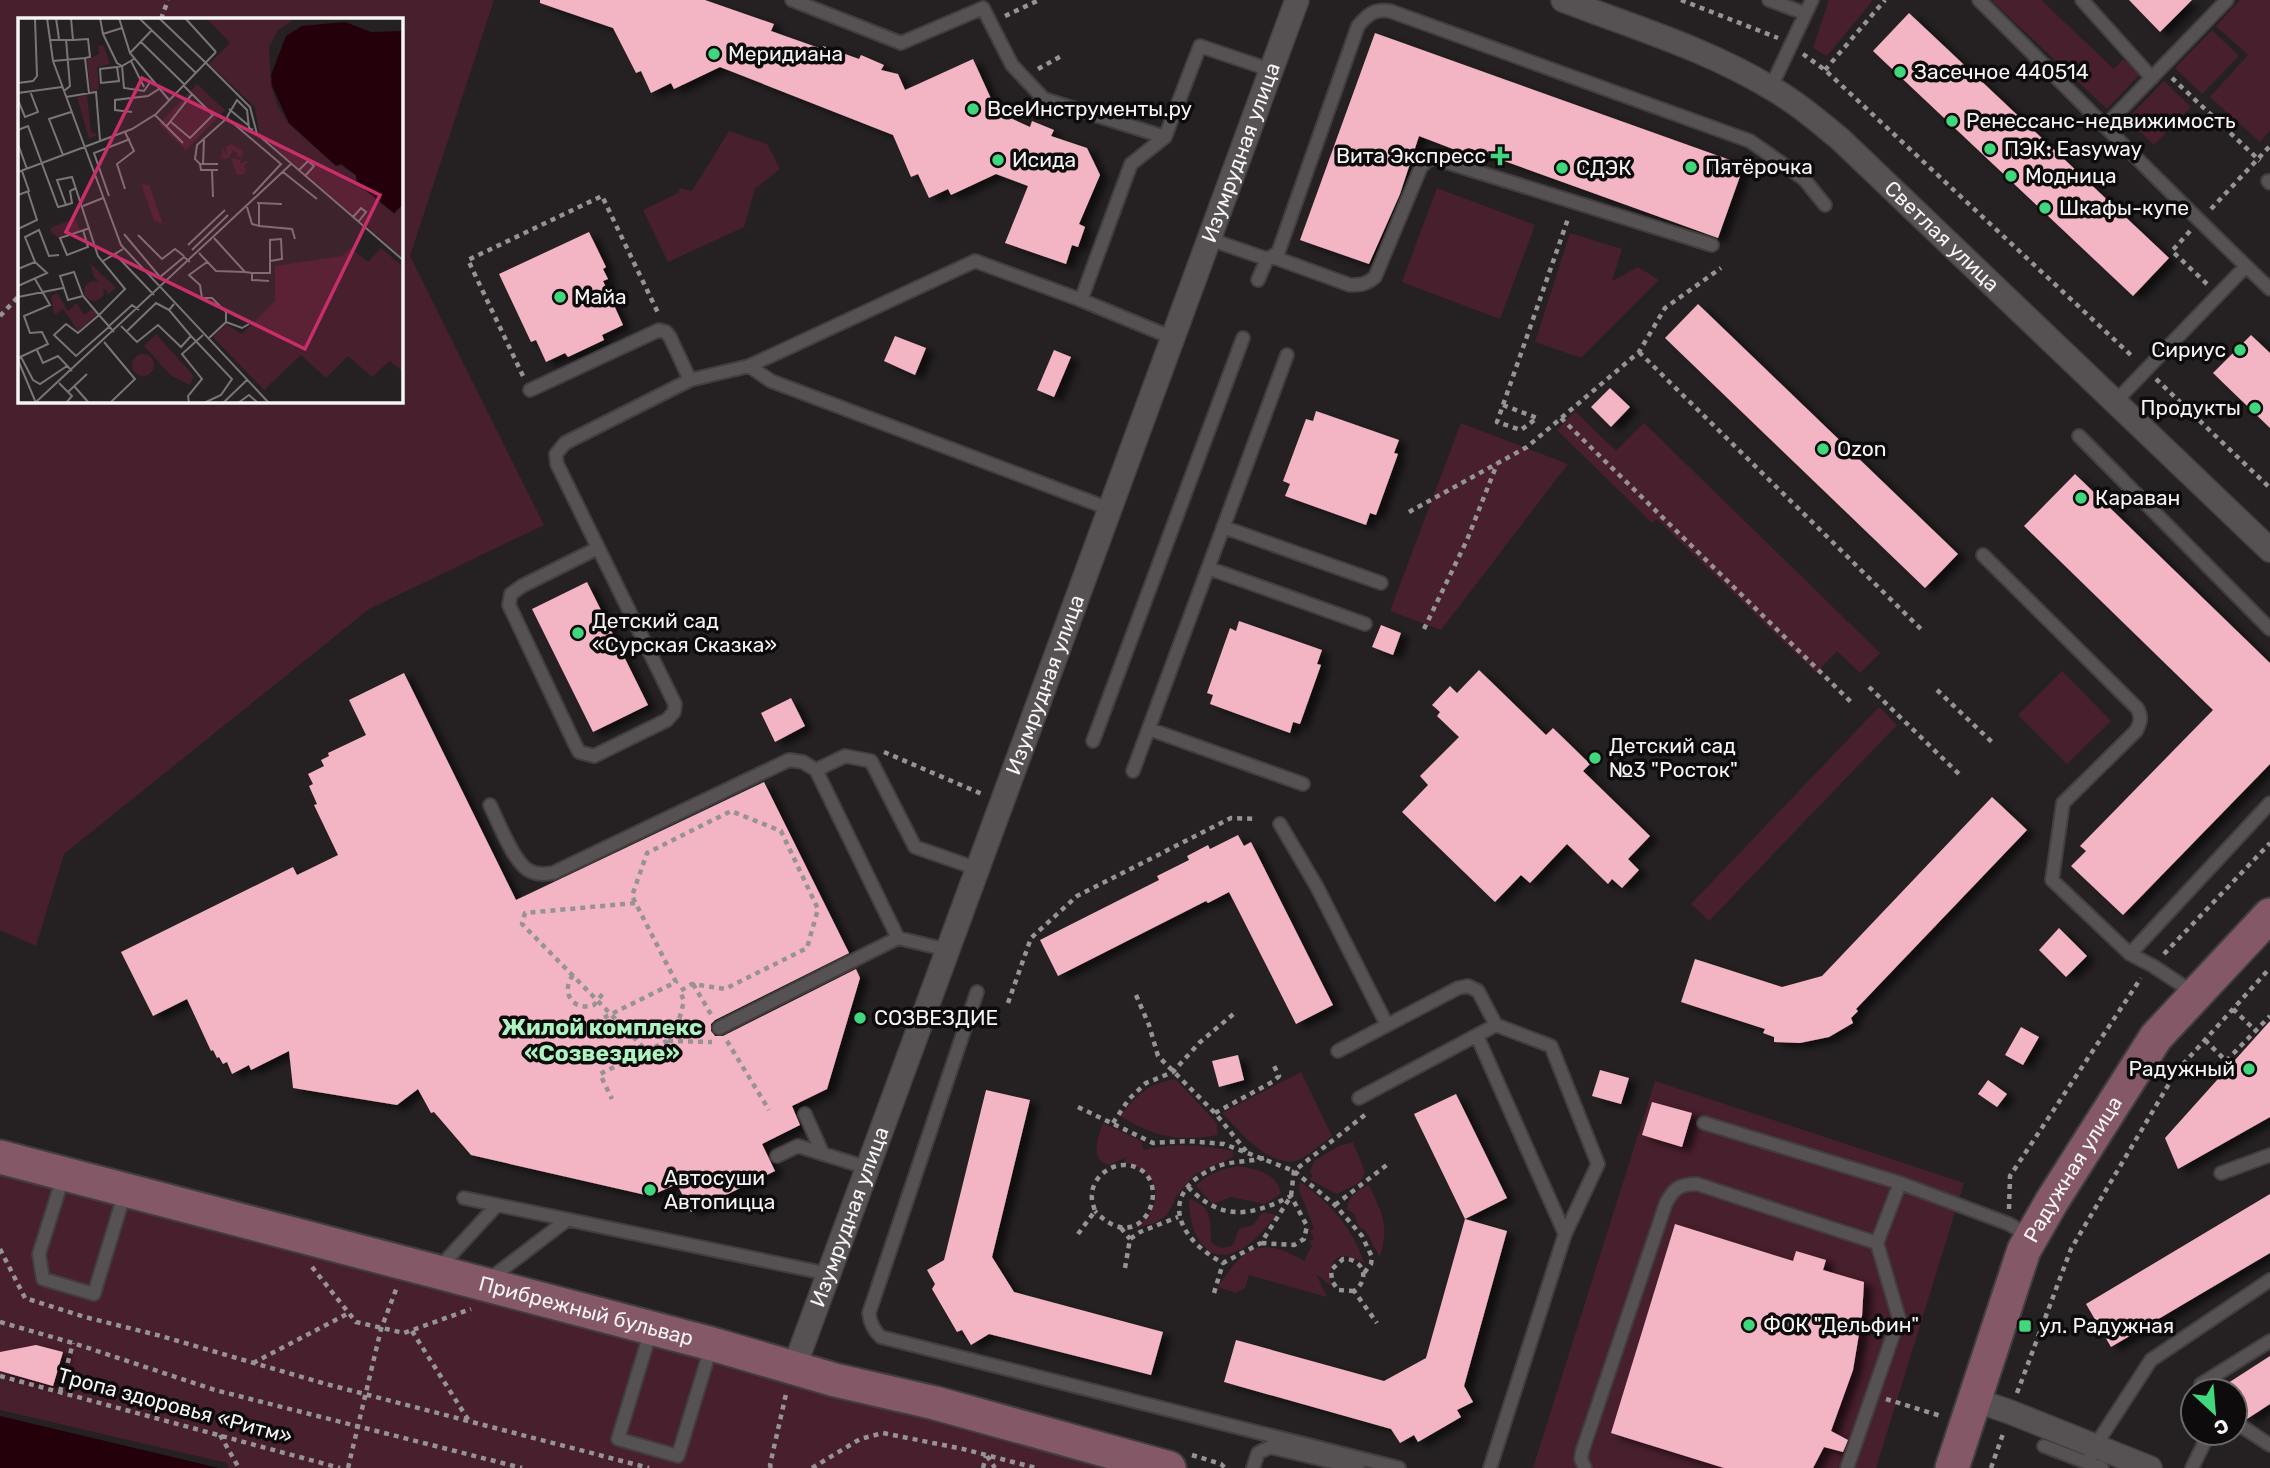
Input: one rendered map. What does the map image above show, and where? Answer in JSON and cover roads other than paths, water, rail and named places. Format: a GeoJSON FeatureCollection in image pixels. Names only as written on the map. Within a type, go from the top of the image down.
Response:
{"type":"FeatureCollection","features":[{"type":"Feature","properties":{"kind":"main road","name":"Радужная улица"},"geometry":{"type":"LineString","coordinates":[[1952,1468],[2024,1250],[2052,1201],[2156,1037],[2270,915]]}},
{"type":"Feature","properties":{"kind":"main road","name":"Прибрежный бульвар"},"geometry":{"type":"LineString","coordinates":[[0,1157],[436,1270],[483,1294],[652,1328],[712,1343],[790,1379],[835,1380],[934,1403],[1169,1468]]}},
{"type":"Feature","properties":{"kind":"street","name":"Изумрудная улица"},"geometry":{"type":"LineString","coordinates":[[790,1379],[1297,0]]}},
{"type":"Feature","properties":{"kind":"street","name":"Светлая улица"},"geometry":{"type":"LineString","coordinates":[[1563,0],[1721,61],[1771,87],[1840,139],[2270,550]]}},
{"type":"Feature","properties":{"kind":"street"},"geometry":{"type":"LineString","coordinates":[[1975,1400],[2010,1412],[2092,1454],[2150,1468]]}},
{"type":"Feature","properties":{"kind":"lane"},"geometry":{"type":"LineString","coordinates":[[792,0],[901,43],[981,4],[1012,65],[1044,99],[1165,137]]}},
{"type":"Feature","properties":{"kind":"lane"},"geometry":{"type":"LineString","coordinates":[[1769,0],[1804,13]]}},
{"type":"Feature","properties":{"kind":"lane"},"geometry":{"type":"LineString","coordinates":[[1771,87],[1812,0]]}},
{"type":"Feature","properties":{"kind":"lane"},"geometry":{"type":"LineString","coordinates":[[1979,0],[2106,125],[2199,222],[2270,289]]}},
{"type":"Feature","properties":{"kind":"lane"},"geometry":{"type":"LineString","coordinates":[[2082,0],[2157,73]]}},
{"type":"Feature","properties":{"kind":"lane"},"geometry":{"type":"LineString","coordinates":[[2106,125],[2227,0]]}},
{"type":"Feature","properties":{"kind":"lane"},"geometry":{"type":"LineString","coordinates":[[1258,280],[1270,258],[1281,247],[1358,26],[1368,14],[1379,10],[1403,15],[1750,141],[1804,179],[1825,205]]}},
{"type":"Feature","properties":{"kind":"lane"},"geometry":{"type":"LineString","coordinates":[[1081,300],[1131,164],[1165,137],[1200,46],[1271,70]]}},
{"type":"Feature","properties":{"kind":"lane"},"geometry":{"type":"LineString","coordinates":[[1209,239],[1350,285],[1362,285],[1376,277],[1421,167],[1433,158],[1712,245]]}},
{"type":"Feature","properties":{"kind":"lane"},"geometry":{"type":"LineString","coordinates":[[598,548],[522,586],[511,594],[509,605],[579,752],[594,756],[667,720],[674,712],[676,704],[598,548],[556,464],[559,447],[690,380],[749,366],[975,261],[1173,338]]}},
{"type":"Feature","properties":{"kind":"lane"},"geometry":{"type":"LineString","coordinates":[[2115,402],[2246,266]]}},
{"type":"Feature","properties":{"kind":"lane"},"geometry":{"type":"LineString","coordinates":[[530,390],[659,330],[670,337],[690,380]]}},
{"type":"Feature","properties":{"kind":"lane"},"geometry":{"type":"LineString","coordinates":[[1093,741],[1243,338]]}},
{"type":"Feature","properties":{"kind":"lane"},"geometry":{"type":"LineString","coordinates":[[1133,771],[1287,355]]}},
{"type":"Feature","properties":{"kind":"lane"},"geometry":{"type":"LineString","coordinates":[[749,366],[771,381],[1110,509]]}},
{"type":"Feature","properties":{"kind":"lane"},"geometry":{"type":"LineString","coordinates":[[2079,436],[2270,629]]}},
{"type":"Feature","properties":{"kind":"lane"},"geometry":{"type":"LineString","coordinates":[[1223,527],[1381,583]]}},
{"type":"Feature","properties":{"kind":"lane"},"geometry":{"type":"LineString","coordinates":[[1983,555],[2141,715],[2141,723],[2136,731],[2063,803],[2052,880],[2130,954],[2153,965],[2196,994]]}},
{"type":"Feature","properties":{"kind":"lane"},"geometry":{"type":"LineString","coordinates":[[1208,568],[1365,624]]}},
{"type":"Feature","properties":{"kind":"lane"},"geometry":{"type":"LineString","coordinates":[[1149,729],[1303,784]]}},
{"type":"Feature","properties":{"kind":"lane"},"geometry":{"type":"LineString","coordinates":[[816,770],[845,756],[871,761],[915,846],[978,869]]}},
{"type":"Feature","properties":{"kind":"lane"},"geometry":{"type":"LineString","coordinates":[[490,805],[521,864],[530,871],[553,873],[789,760],[803,762],[816,770],[898,938]]}},
{"type":"Feature","properties":{"kind":"lane"},"geometry":{"type":"LineString","coordinates":[[2130,954],[2270,803]]}},
{"type":"Feature","properties":{"kind":"lane"},"geometry":{"type":"LineString","coordinates":[[1280,824],[1317,887],[1387,1025]]}},
{"type":"Feature","properties":{"kind":"lane"},"geometry":{"type":"LineString","coordinates":[[719,1028],[898,938],[948,950]]}},
{"type":"Feature","properties":{"kind":"lane"},"geometry":{"type":"LineString","coordinates":[[1338,1051],[1458,988],[1468,986],[1478,991],[1496,1026],[1551,1046],[1598,1164],[1565,1234],[1490,1468]]}},
{"type":"Feature","properties":{"kind":"lane"},"geometry":{"type":"LineString","coordinates":[[977,992],[869,1313],[875,1332],[881,1337],[1399,1468]]}},
{"type":"Feature","properties":{"kind":"lane"},"geometry":{"type":"LineString","coordinates":[[1359,1098],[1496,1026]]}},
{"type":"Feature","properties":{"kind":"lane"},"geometry":{"type":"LineString","coordinates":[[1477,1036],[1565,1234]]}},
{"type":"Feature","properties":{"kind":"lane"},"geometry":{"type":"LineString","coordinates":[[805,1114],[822,1153]]}},
{"type":"Feature","properties":{"kind":"lane"},"geometry":{"type":"LineString","coordinates":[[1704,1124],[1900,1183],[2009,1224],[2031,1238]]}},
{"type":"Feature","properties":{"kind":"lane"},"geometry":{"type":"LineString","coordinates":[[777,1156],[798,1146],[868,1168]]}},
{"type":"Feature","properties":{"kind":"lane"},"geometry":{"type":"LineString","coordinates":[[2221,1173],[2270,1155]]}},
{"type":"Feature","properties":{"kind":"lane"},"geometry":{"type":"LineString","coordinates":[[64,1173],[39,1254],[43,1279],[94,1294],[126,1188]]}},
{"type":"Feature","properties":{"kind":"lane"},"geometry":{"type":"LineString","coordinates":[[1847,1468],[1899,1318],[1877,1243],[1900,1183]]}},
{"type":"Feature","properties":{"kind":"lane"},"geometry":{"type":"LineString","coordinates":[[1585,1468],[1581,1459],[1582,1452],[1666,1203],[1674,1189],[1684,1184],[1697,1184],[1877,1243]]}},
{"type":"Feature","properties":{"kind":"lane"},"geometry":{"type":"LineString","coordinates":[[464,1198],[828,1274]]}},
{"type":"Feature","properties":{"kind":"lane"},"geometry":{"type":"LineString","coordinates":[[436,1270],[497,1205]]}},
{"type":"Feature","properties":{"kind":"lane"},"geometry":{"type":"LineString","coordinates":[[483,1294],[567,1220]]}},
{"type":"Feature","properties":{"kind":"lane"},"geometry":{"type":"LineString","coordinates":[[2092,1454],[2151,1360],[2270,1280]]}},
{"type":"Feature","properties":{"kind":"lane"},"geometry":{"type":"LineString","coordinates":[[652,1328],[618,1439],[678,1455],[712,1343]]}},
{"type":"Feature","properties":{"kind":"lane"},"geometry":{"type":"LineString","coordinates":[[2212,1377],[2270,1341]]}},
{"type":"Feature","properties":{"kind":"lane"},"geometry":{"type":"LineString","coordinates":[[2249,1431],[2270,1445]]}},
{"type":"Feature","properties":{"kind":"lane"},"geometry":{"type":"LineString","coordinates":[[2044,1446],[2092,1454],[2102,1468]]}},
{"type":"Feature","properties":{"kind":"lane"},"geometry":{"type":"LineString","coordinates":[[1254,1468],[1258,1453],[1270,1447],[1358,1468]]}},
{"type":"Feature","properties":{"kind":"lane"},"geometry":{"type":"LineString","coordinates":[[2192,1468],[2202,1447]]}},
{"type":"Feature","properties":{"kind":"place","name":"Меридиана"},"geometry":{"type":"Point","coordinates":[714,54]}},
{"type":"Feature","properties":{"kind":"place","name":"Засечное 440514"},"geometry":{"type":"Point","coordinates":[1900,72]}},
{"type":"Feature","properties":{"kind":"place","name":"ВсеИнструменты.ру"},"geometry":{"type":"Point","coordinates":[973,109]}},
{"type":"Feature","properties":{"kind":"place","name":"Ренессанс-недвижимость"},"geometry":{"type":"Point","coordinates":[1952,121]}},
{"type":"Feature","properties":{"kind":"place","name":"ПЭК: Easyway"},"geometry":{"type":"Point","coordinates":[1990,149]}},
{"type":"Feature","properties":{"kind":"place","name":"Вита Экспресс"},"geometry":{"type":"Point","coordinates":[1500,156]}},
{"type":"Feature","properties":{"kind":"place","name":"Исида"},"geometry":{"type":"Point","coordinates":[998,160]}},
{"type":"Feature","properties":{"kind":"place","name":"Пятёрочка"},"geometry":{"type":"Point","coordinates":[1691,167]}},
{"type":"Feature","properties":{"kind":"place","name":"СДЭК"},"geometry":{"type":"Point","coordinates":[1562,168]}},
{"type":"Feature","properties":{"kind":"place","name":"Модница"},"geometry":{"type":"Point","coordinates":[2011,176]}},
{"type":"Feature","properties":{"kind":"place","name":"Шкафы-купе"},"geometry":{"type":"Point","coordinates":[2045,208]}},
{"type":"Feature","properties":{"kind":"place","name":"Майа"},"geometry":{"type":"Point","coordinates":[560,297]}},
{"type":"Feature","properties":{"kind":"place","name":"Сириус"},"geometry":{"type":"Point","coordinates":[2240,350]}},
{"type":"Feature","properties":{"kind":"place","name":"Продукты"},"geometry":{"type":"Point","coordinates":[2255,408]}},
{"type":"Feature","properties":{"kind":"place","name":"Ozon"},"geometry":{"type":"Point","coordinates":[1823,449]}},
{"type":"Feature","properties":{"kind":"place","name":"Караван"},"geometry":{"type":"Point","coordinates":[2081,498]}},
{"type":"Feature","properties":{"kind":"place","name":"Детский сад «Сурская Сказка»"},"geometry":{"type":"Point","coordinates":[578,633]}},
{"type":"Feature","properties":{"kind":"place","name":"Детский сад №3 \"Росток\""},"geometry":{"type":"Point","coordinates":[1595,758]}},
{"type":"Feature","properties":{"kind":"place","name":"СОЗВЕЗДИЕ"},"geometry":{"type":"Point","coordinates":[860,1018]}},
{"type":"Feature","properties":{"kind":"place","name":"Радужный"},"geometry":{"type":"Point","coordinates":[2249,1069]}},
{"type":"Feature","properties":{"kind":"place","name":"Автосуши Автопицца"},"geometry":{"type":"Point","coordinates":[650,1190]}},
{"type":"Feature","properties":{"kind":"place","name":"ФОК \"Дельфин\""},"geometry":{"type":"Point","coordinates":[1749,1325]}},
{"type":"Feature","properties":{"kind":"place","name":"ул. Радужная"},"geometry":{"type":"Point","coordinates":[2025,1326]}},
{"type":"Feature","properties":{"kind":"district","name":"Жилой комплекс «Созвездие»"},"geometry":{"type":"Point","coordinates":[602,1040]}}]}
